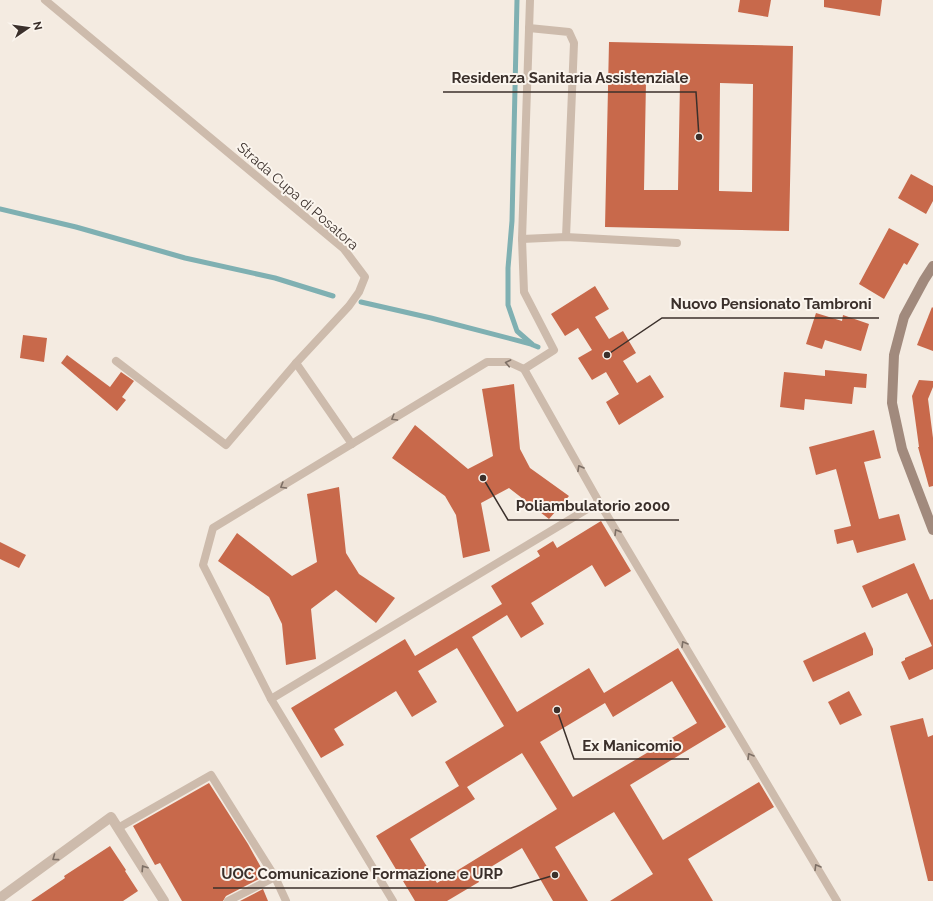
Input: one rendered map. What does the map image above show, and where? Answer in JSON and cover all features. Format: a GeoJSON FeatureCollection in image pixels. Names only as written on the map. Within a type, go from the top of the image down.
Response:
{"type":"FeatureCollection","features":[{"type":"Feature","properties":{"kind":"street"},"geometry":{"type":"LineString","coordinates":[[933,266],[904,317],[894,355],[892,403],[902,449],[929,510],[933,530]]}},
{"type":"Feature","properties":{"kind":"street"},"geometry":{"type":"LineString","coordinates":[[0,898],[111,817],[164,901]]}},
{"type":"Feature","properties":{"kind":"lane","name":"Strada Cupa di Posatora"},"geometry":{"type":"LineString","coordinates":[[45,0],[344,249],[365,276],[359,292],[349,306],[296,363],[226,445],[116,361]]}},
{"type":"Feature","properties":{"kind":"lane"},"geometry":{"type":"LineString","coordinates":[[524,369],[554,350],[524,292],[522,239],[530,0]]}},
{"type":"Feature","properties":{"kind":"lane"},"geometry":{"type":"LineString","coordinates":[[529,28],[569,32],[574,44],[566,237]]}},
{"type":"Feature","properties":{"kind":"lane"},"geometry":{"type":"LineString","coordinates":[[522,239],[566,237],[677,243]]}},
{"type":"Feature","properties":{"kind":"lane"},"geometry":{"type":"LineString","coordinates":[[393,901],[271,699],[203,565],[213,528],[487,362],[509,362],[524,369],[599,502],[837,901]]}},
{"type":"Feature","properties":{"kind":"lane"},"geometry":{"type":"LineString","coordinates":[[296,363],[352,444]]}},
{"type":"Feature","properties":{"kind":"lane"},"geometry":{"type":"LineString","coordinates":[[271,699],[599,502]]}},
{"type":"Feature","properties":{"kind":"lane"},"geometry":{"type":"LineString","coordinates":[[118,828],[211,775],[275,877],[286,901]]}},
{"type":"Feature","properties":{"kind":"lane"},"geometry":{"type":"LineString","coordinates":[[228,901],[275,877]]}},
{"type":"Feature","properties":{"kind":"building"},"geometry":{"type":"Polygon","coordinates":[[[740,0],[771,0],[768,17],[738,12],[740,0]]]}},
{"type":"Feature","properties":{"kind":"building"},"geometry":{"type":"Polygon","coordinates":[[[824,0],[882,0],[880,16],[824,7],[824,0]]]}},
{"type":"Feature","properties":{"kind":"building"},"geometry":{"type":"Polygon","coordinates":[[[609,42],[793,46],[789,231],[605,227],[609,42]],[[646,81],[644,190],[678,190],[680,82],[646,81]],[[720,83],[719,191],[752,192],[753,84],[720,83]]]}},
{"type":"Feature","properties":{"kind":"building"},"geometry":{"type":"Polygon","coordinates":[[[911,174],[933,186],[933,201],[926,214],[898,198],[911,174]]]}},
{"type":"Feature","properties":{"kind":"building"},"geometry":{"type":"Polygon","coordinates":[[[889,228],[919,244],[907,265],[904,263],[884,299],[859,284],[889,228]]]}},
{"type":"Feature","properties":{"kind":"building"},"geometry":{"type":"Polygon","coordinates":[[[595,286],[609,309],[595,317],[609,339],[623,331],[636,353],[623,361],[637,383],[650,375],[664,397],[619,425],[606,402],[619,394],[606,372],[592,380],[578,358],[592,350],[578,328],[565,336],[551,314],[595,286]]]}},
{"type":"Feature","properties":{"kind":"building"},"geometry":{"type":"Polygon","coordinates":[[[932,307],[933,308],[933,351],[917,345],[932,307]]]}},
{"type":"Feature","properties":{"kind":"building"},"geometry":{"type":"Polygon","coordinates":[[[816,313],[842,321],[843,315],[869,324],[861,351],[825,340],[822,349],[806,344],[816,313]]]}},
{"type":"Feature","properties":{"kind":"building"},"geometry":{"type":"Polygon","coordinates":[[[23,335],[47,338],[44,362],[20,358],[23,335]]]}},
{"type":"Feature","properties":{"kind":"building"},"geometry":{"type":"Polygon","coordinates":[[[67,355],[110,387],[121,372],[134,381],[122,397],[126,400],[117,411],[61,363],[67,355]]]}},
{"type":"Feature","properties":{"kind":"building"},"geometry":{"type":"Polygon","coordinates":[[[825,370],[867,374],[866,388],[854,387],[852,404],[805,399],[804,410],[780,407],[784,372],[825,376],[825,370]]]}},
{"type":"Feature","properties":{"kind":"building"},"geometry":{"type":"Polygon","coordinates":[[[919,380],[933,381],[933,387],[928,399],[933,438],[933,486],[929,487],[918,447],[912,396],[919,380]]]}},
{"type":"Feature","properties":{"kind":"building"},"geometry":{"type":"Polygon","coordinates":[[[514,384],[520,449],[530,468],[569,496],[549,519],[509,488],[481,503],[490,551],[463,558],[456,515],[445,496],[392,458],[415,425],[468,469],[493,456],[482,389],[514,384]]]}},
{"type":"Feature","properties":{"kind":"building"},"geometry":{"type":"Polygon","coordinates":[[[874,430],[881,458],[864,462],[879,519],[899,514],[906,540],[857,553],[853,540],[837,544],[834,530],[851,526],[836,469],[816,475],[809,447],[874,430]]]}},
{"type":"Feature","properties":{"kind":"building"},"geometry":{"type":"Polygon","coordinates":[[[339,487],[346,553],[359,574],[395,598],[376,623],[336,590],[311,609],[316,659],[286,665],[282,624],[269,597],[218,561],[237,533],[292,576],[317,562],[307,494],[339,487]]]}},
{"type":"Feature","properties":{"kind":"building"},"geometry":{"type":"Polygon","coordinates":[[[601,521],[631,571],[605,587],[592,565],[531,603],[544,624],[521,638],[507,615],[472,637],[517,712],[589,668],[604,693],[678,648],[726,727],[630,785],[663,840],[759,782],[774,807],[688,859],[713,901],[610,901],[653,874],[614,812],[555,847],[588,901],[553,901],[522,848],[476,876],[479,882],[447,901],[415,901],[376,836],[459,786],[445,762],[504,726],[457,648],[418,671],[437,702],[412,717],[396,691],[334,729],[344,745],[321,758],[291,708],[405,639],[415,656],[502,604],[491,586],[540,556],[537,551],[553,541],[557,548],[601,521]],[[672,681],[613,717],[605,703],[540,742],[573,797],[697,723],[672,681]],[[522,753],[467,787],[475,799],[410,839],[437,883],[557,809],[522,753]]]}},
{"type":"Feature","properties":{"kind":"building"},"geometry":{"type":"Polygon","coordinates":[[[0,542],[26,555],[19,568],[0,559],[0,542]]]}},
{"type":"Feature","properties":{"kind":"building"},"geometry":{"type":"Polygon","coordinates":[[[914,563],[930,600],[933,599],[933,669],[909,680],[901,662],[905,660],[905,658],[932,646],[907,593],[872,608],[862,586],[914,563]]]}},
{"type":"Feature","properties":{"kind":"building"},"geometry":{"type":"Polygon","coordinates":[[[865,632],[873,649],[873,655],[813,682],[803,661],[865,632]]]}},
{"type":"Feature","properties":{"kind":"building"},"geometry":{"type":"Polygon","coordinates":[[[849,691],[862,715],[840,725],[828,702],[849,691]]]}},
{"type":"Feature","properties":{"kind":"building"},"geometry":{"type":"Polygon","coordinates":[[[923,718],[928,737],[933,735],[933,881],[928,881],[890,726],[923,718]]]}},
{"type":"Feature","properties":{"kind":"building"},"geometry":{"type":"Polygon","coordinates":[[[209,783],[248,844],[263,871],[257,874],[259,879],[226,896],[223,901],[182,901],[160,863],[155,865],[133,826],[209,783]]]}},
{"type":"Feature","properties":{"kind":"building"},"geometry":{"type":"Polygon","coordinates":[[[110,846],[138,891],[123,901],[31,901],[65,878],[64,876],[110,846]]]}},
{"type":"Feature","properties":{"kind":"building"},"geometry":{"type":"Polygon","coordinates":[[[263,889],[268,901],[240,901],[263,889]]]}},
{"type":"Feature","properties":{"kind":"waterway"},"geometry":{"type":"LineString","coordinates":[[517,0],[512,221],[508,268],[508,305],[517,331],[533,345],[538,347]]}},
{"type":"Feature","properties":{"kind":"waterway"},"geometry":{"type":"LineString","coordinates":[[0,209],[76,227],[185,258],[275,278],[333,296]]}},
{"type":"Feature","properties":{"kind":"waterway"},"geometry":{"type":"LineString","coordinates":[[361,302],[431,318],[531,344]]}},
{"type":"Feature","properties":{"kind":"place","name":"Residenza Sanitaria Assistenziale"},"geometry":{"type":"Point","coordinates":[699,137]}},
{"type":"Feature","properties":{"kind":"place","name":"Nuovo Pensionato Tambroni"},"geometry":{"type":"Point","coordinates":[607,355]}},
{"type":"Feature","properties":{"kind":"place","name":"Poliambulatorio 2000"},"geometry":{"type":"Point","coordinates":[483,478]}},
{"type":"Feature","properties":{"kind":"place","name":"Ex Manicomio"},"geometry":{"type":"Point","coordinates":[557,710]}},
{"type":"Feature","properties":{"kind":"place","name":"UOC Comunicazione Formazione e URP"},"geometry":{"type":"Point","coordinates":[555,875]}}]}
